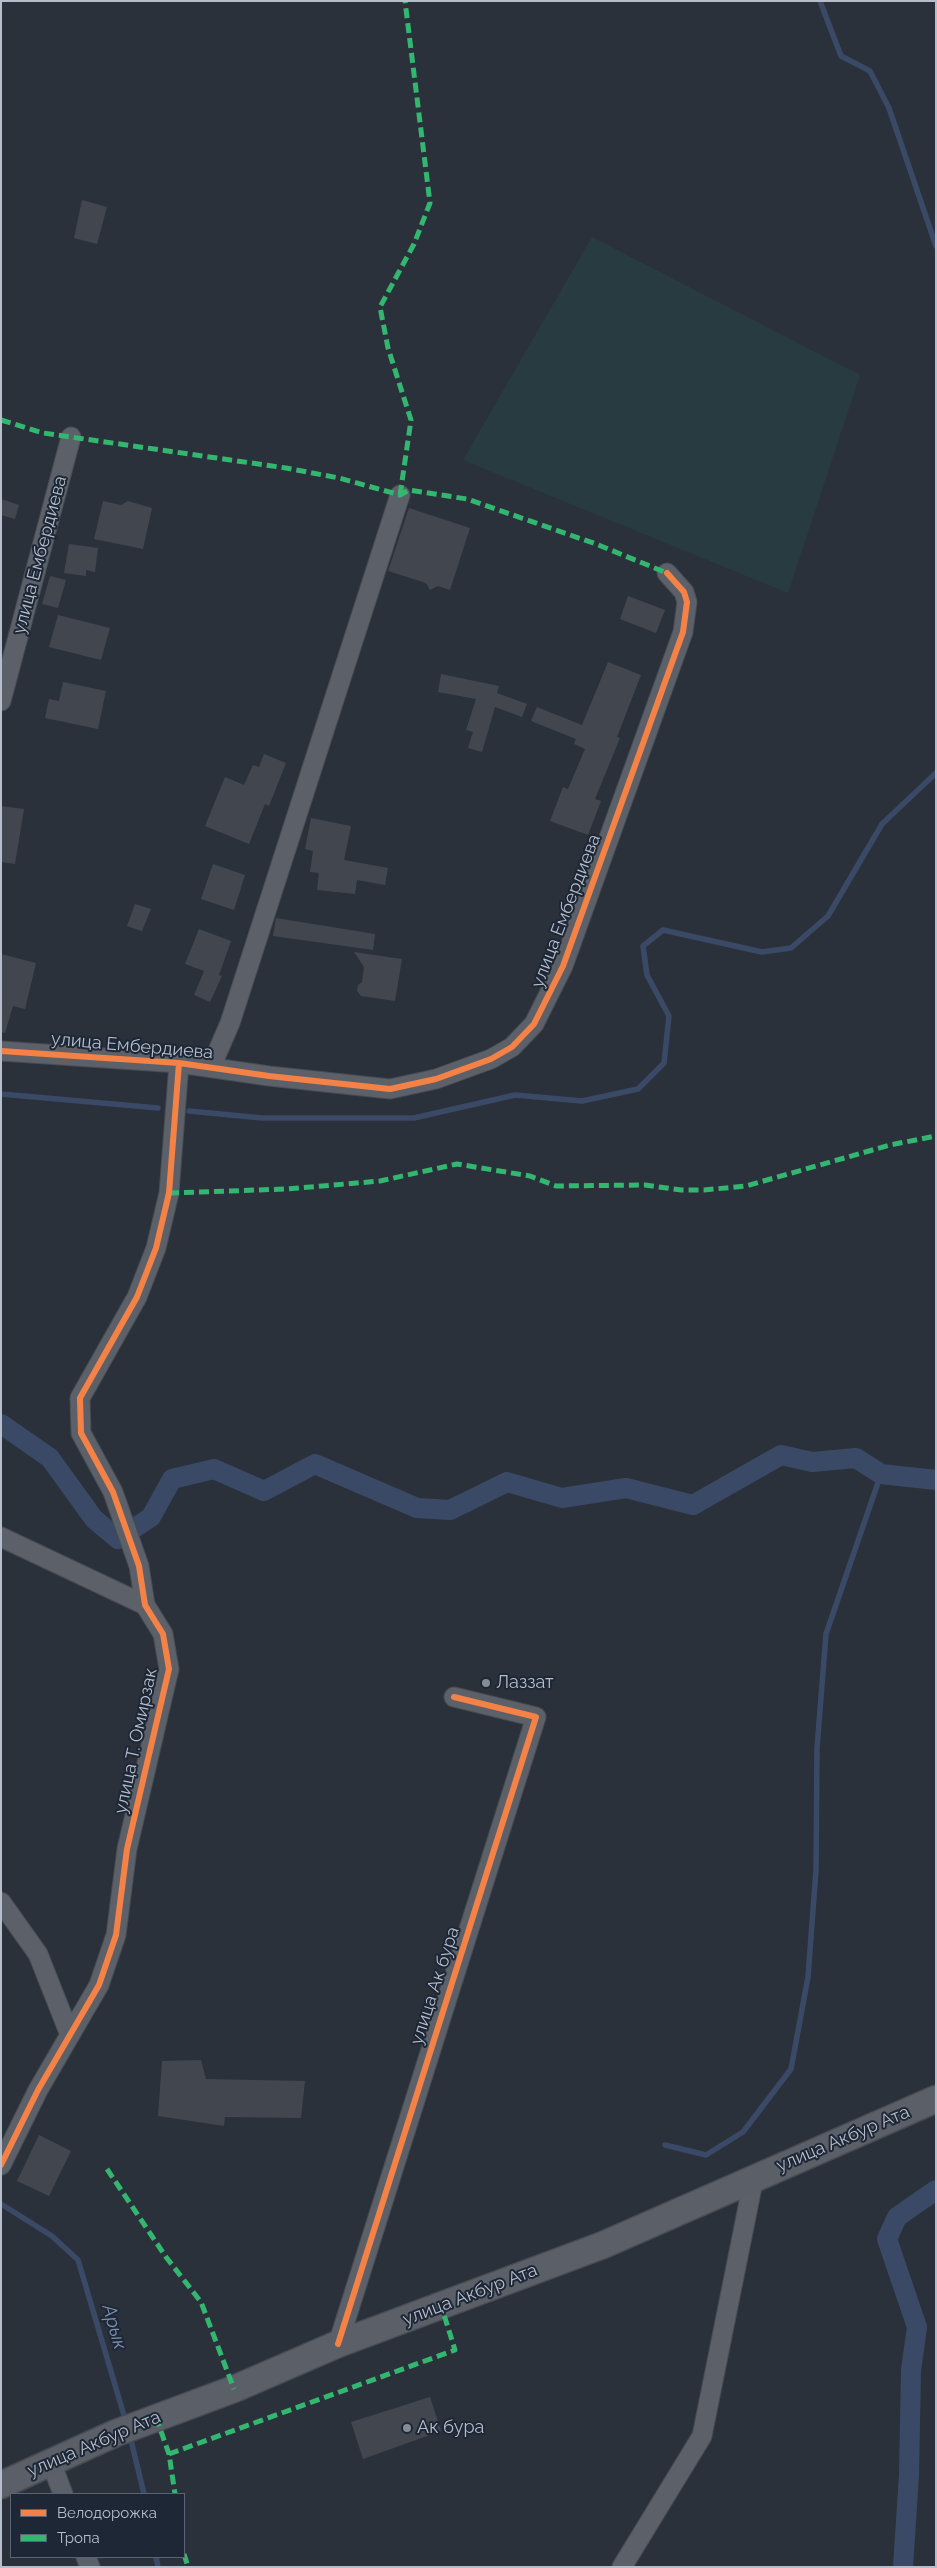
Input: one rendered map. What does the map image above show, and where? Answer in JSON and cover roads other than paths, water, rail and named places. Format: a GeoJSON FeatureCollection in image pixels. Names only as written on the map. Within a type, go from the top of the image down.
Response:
{"type":"FeatureCollection","features":[{"type":"Feature","properties":{"kind":"main road","name":"улица Акбур Ата"},"geometry":{"type":"LineString","coordinates":[[1,2484],[116,2433],[234,2389],[338,2344],[603,2245],[754,2177],[936,2099]]}},
{"type":"Feature","properties":{"kind":"street","name":"улица Ембердиева"},"geometry":{"type":"LineString","coordinates":[[1,701],[71,437]]}},
{"type":"Feature","properties":{"kind":"street","name":"улица Ембердиева"},"geometry":{"type":"LineString","coordinates":[[211,1067],[230,1023],[400,495]]}},
{"type":"Feature","properties":{"kind":"street","name":"улица Ембердиева"},"geometry":{"type":"LineString","coordinates":[[1,1051],[179,1063],[278,1078],[390,1089],[436,1079],[501,1055],[523,1037],[542,1009],[563,966],[683,632],[687,602],[681,588],[667,573]]}},
{"type":"Feature","properties":{"kind":"street","name":"улица Т. Омирзак"},"geometry":{"type":"LineString","coordinates":[[1,2165],[38,2090],[99,1985],[116,1934],[127,1849],[169,1669],[163,1634],[145,1604],[139,1566],[113,1492],[81,1433],[80,1398],[138,1297],[156,1248],[169,1192],[179,1063]]}},
{"type":"Feature","properties":{"kind":"street"},"geometry":{"type":"LineString","coordinates":[[1,1536],[145,1604]]}},
{"type":"Feature","properties":{"kind":"street","name":"улица Ак бура"},"geometry":{"type":"LineString","coordinates":[[338,2344],[536,1717],[454,1697]]}},
{"type":"Feature","properties":{"kind":"street"},"geometry":{"type":"LineString","coordinates":[[1,1902],[38,1954],[70,2035]]}},
{"type":"Feature","properties":{"kind":"street"},"geometry":{"type":"LineString","coordinates":[[622,2567],[702,2436],[754,2177]]}},
{"type":"Feature","properties":{"kind":"street"},"geometry":{"type":"LineString","coordinates":[[51,2462],[63,2493]]}},
{"type":"Feature","properties":{"kind":"waterway"},"geometry":{"type":"LineString","coordinates":[[820,1],[841,56],[870,71],[889,108],[936,246]]}},
{"type":"Feature","properties":{"kind":"waterway"},"geometry":{"type":"LineString","coordinates":[[189,1111],[262,1118],[414,1118],[515,1095],[582,1101],[638,1089],[664,1063],[669,1016],[647,975],[643,946],[663,930],[762,952],[791,948],[828,916],[882,824],[936,773]]}},
{"type":"Feature","properties":{"kind":"waterway"},"geometry":{"type":"LineString","coordinates":[[1,1094],[158,1108]]}},
{"type":"Feature","properties":{"kind":"waterway"},"geometry":{"type":"LineString","coordinates":[[1,1424],[50,1458],[94,1519],[118,1539],[151,1517],[172,1479],[214,1469],[264,1491],[315,1464],[417,1508],[450,1510],[507,1482],[562,1498],[626,1488],[693,1505],[781,1455],[812,1462],[856,1458],[881,1474],[936,1480]]}},
{"type":"Feature","properties":{"kind":"waterway"},"geometry":{"type":"LineString","coordinates":[[665,2145],[706,2155],[743,2132],[791,2069],[808,1977],[816,1870],[817,1748],[826,1634],[881,1474]]}},
{"type":"Feature","properties":{"kind":"waterway"},"geometry":{"type":"LineString","coordinates":[[903,2567],[909,2475],[911,2370],[917,2327],[887,2239],[897,2217],[936,2190]]}},
{"type":"Feature","properties":{"kind":"waterway","name":"Арык"},"geometry":{"type":"LineString","coordinates":[[1,2204],[52,2236],[78,2260],[126,2422]]}},
{"type":"Feature","properties":{"kind":"waterway","name":"Арык"},"geometry":{"type":"LineString","coordinates":[[130,2436],[144,2493]]}},
{"type":"Feature","properties":{"kind":"waterway","name":"Арык"},"geometry":{"type":"LineString","coordinates":[[156,2558],[158,2567]]}},
{"type":"Feature","properties":{"kind":"place","name":"Лаззат"},"geometry":{"type":"Point","coordinates":[486,1683]}},
{"type":"Feature","properties":{"kind":"place","name":"Ак бура"},"geometry":{"type":"Point","coordinates":[407,2428]}}]}
